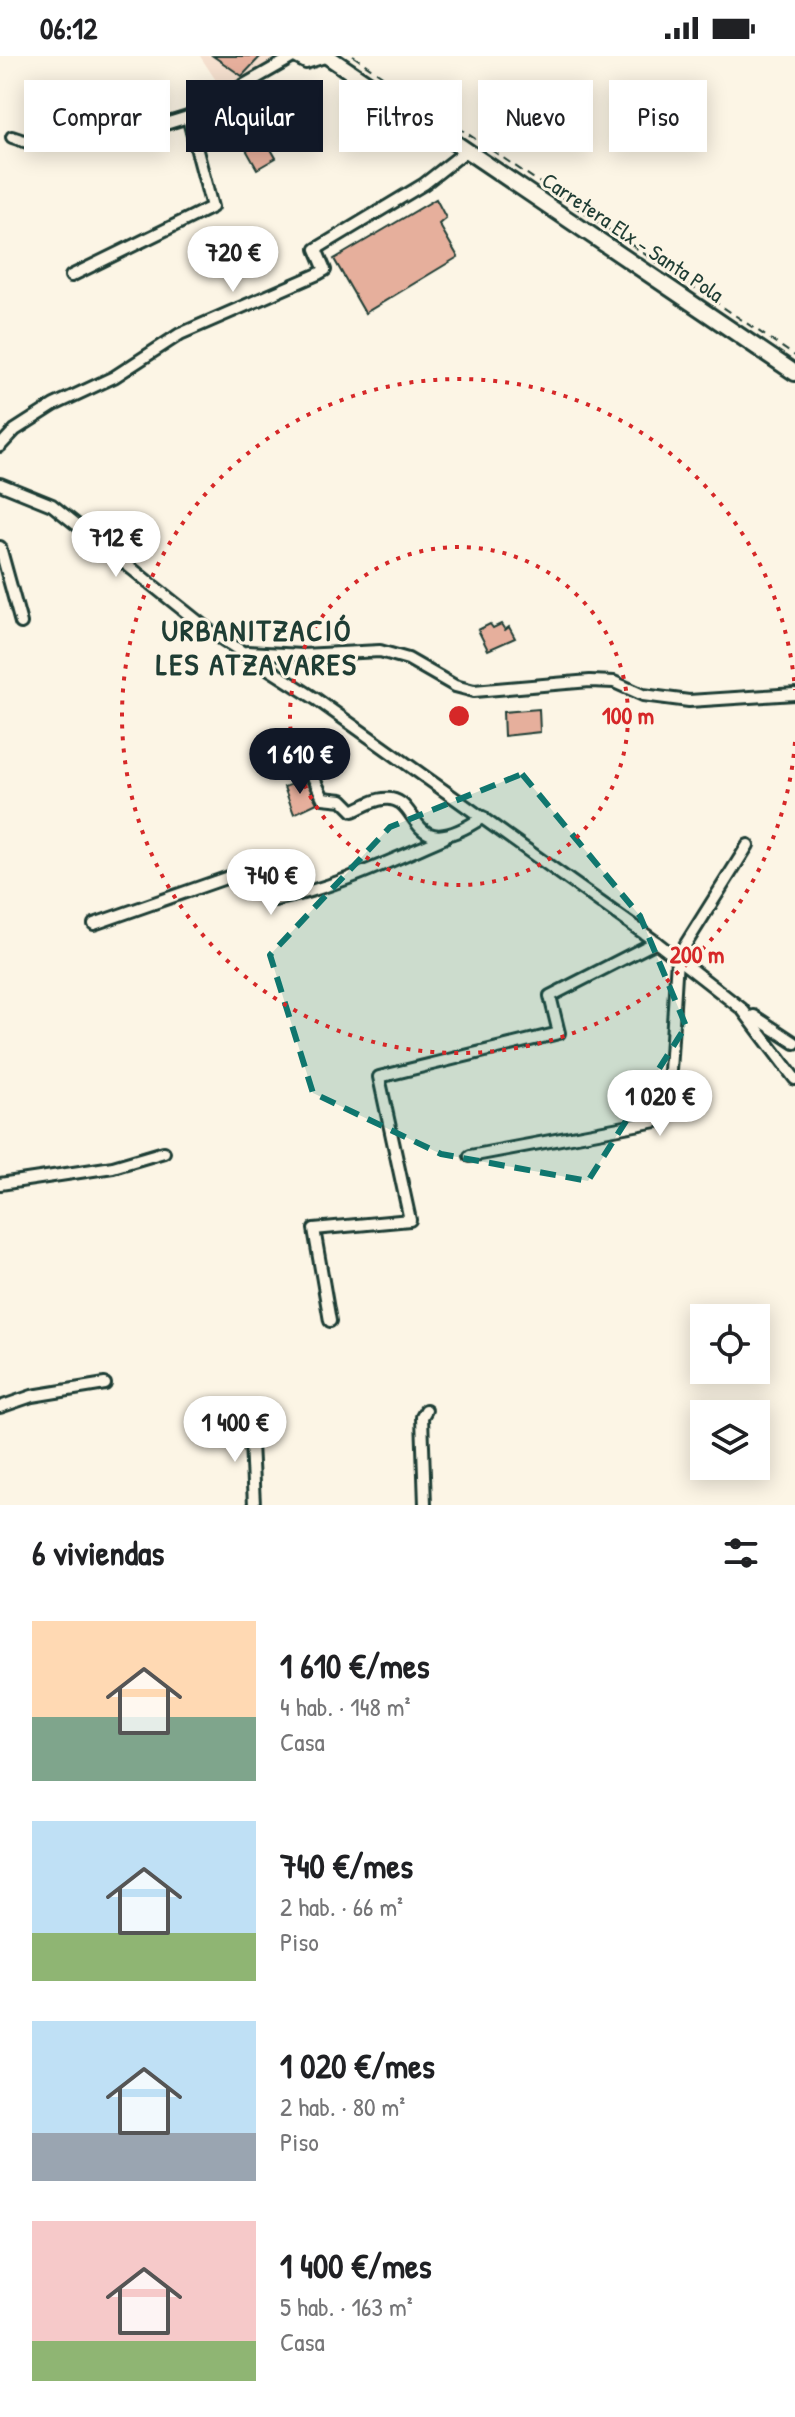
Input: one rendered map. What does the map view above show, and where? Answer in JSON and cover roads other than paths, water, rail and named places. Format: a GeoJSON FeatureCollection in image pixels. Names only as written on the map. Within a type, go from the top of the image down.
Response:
{"type":"FeatureCollection","features":[{"type":"Feature","properties":{"kind":"main road","name":"Carretera Elx - Santa Pola"},"geometry":{"type":"LineString","coordinates":[[328,56],[795,373]]}},
{"type":"Feature","properties":{"kind":"main road","name":"Carretera Elx - Santa Pola"},"geometry":{"type":"LineString","coordinates":[[346,56],[795,363]]}},
{"type":"Feature","properties":{"kind":"street"},"geometry":{"type":"LineString","coordinates":[[253,80],[293,57],[306,63],[328,56]]}},
{"type":"Feature","properties":{"kind":"street"},"geometry":{"type":"LineString","coordinates":[[12,137],[27,142],[107,118],[123,137],[186,118]]}},
{"type":"Feature","properties":{"kind":"street"},"geometry":{"type":"LineString","coordinates":[[0,446],[15,430],[54,405],[114,377],[180,334],[325,270],[316,249],[424,184],[466,151]]}},
{"type":"Feature","properties":{"kind":"street"},"geometry":{"type":"LineString","coordinates":[[71,276],[212,207],[197,152]]}},
{"type":"Feature","properties":{"kind":"street"},"geometry":{"type":"LineString","coordinates":[[0,484],[52,505],[211,632],[245,652],[483,817],[656,942],[742,1009],[795,1043]]}},
{"type":"Feature","properties":{"kind":"street"},"geometry":{"type":"LineString","coordinates":[[0,547],[21,623]]}},
{"type":"Feature","properties":{"kind":"street"},"geometry":{"type":"LineString","coordinates":[[245,652],[302,655],[380,651],[408,659],[455,686],[474,691],[590,681],[614,682],[643,695],[689,701],[795,694]]}},
{"type":"Feature","properties":{"kind":"street"},"geometry":{"type":"LineString","coordinates":[[307,764],[323,798],[342,800],[353,811],[384,798],[395,801],[431,836],[444,838]]}},
{"type":"Feature","properties":{"kind":"street"},"geometry":{"type":"LineString","coordinates":[[94,924],[243,872],[256,875],[275,900],[302,895],[336,884],[444,838],[483,817]]}},
{"type":"Feature","properties":{"kind":"street"},"geometry":{"type":"LineString","coordinates":[[470,1156],[662,1120],[670,1071],[677,958],[748,845]]}},
{"type":"Feature","properties":{"kind":"street"},"geometry":{"type":"LineString","coordinates":[[330,1321],[314,1229],[410,1220],[379,1077],[559,1033],[550,996],[656,942]]}},
{"type":"Feature","properties":{"kind":"street"},"geometry":{"type":"LineString","coordinates":[[742,1009],[795,1079]]}},
{"type":"Feature","properties":{"kind":"street"},"geometry":{"type":"LineString","coordinates":[[0,1184],[113,1167],[164,1152]]}},
{"type":"Feature","properties":{"kind":"street"},"geometry":{"type":"LineString","coordinates":[[0,1407],[32,1396],[105,1384]]}},
{"type":"Feature","properties":{"kind":"street"},"geometry":{"type":"LineString","coordinates":[[425,1505],[422,1417],[426,1410]]}},
{"type":"Feature","properties":{"kind":"street"},"geometry":{"type":"LineString","coordinates":[[250,1422],[254,1505]]}},
{"type":"Feature","properties":{"kind":"district","name":"URBANITZACIÓ LES ATZAVARES"},"geometry":{"type":"Point","coordinates":[257,647]}}]}
